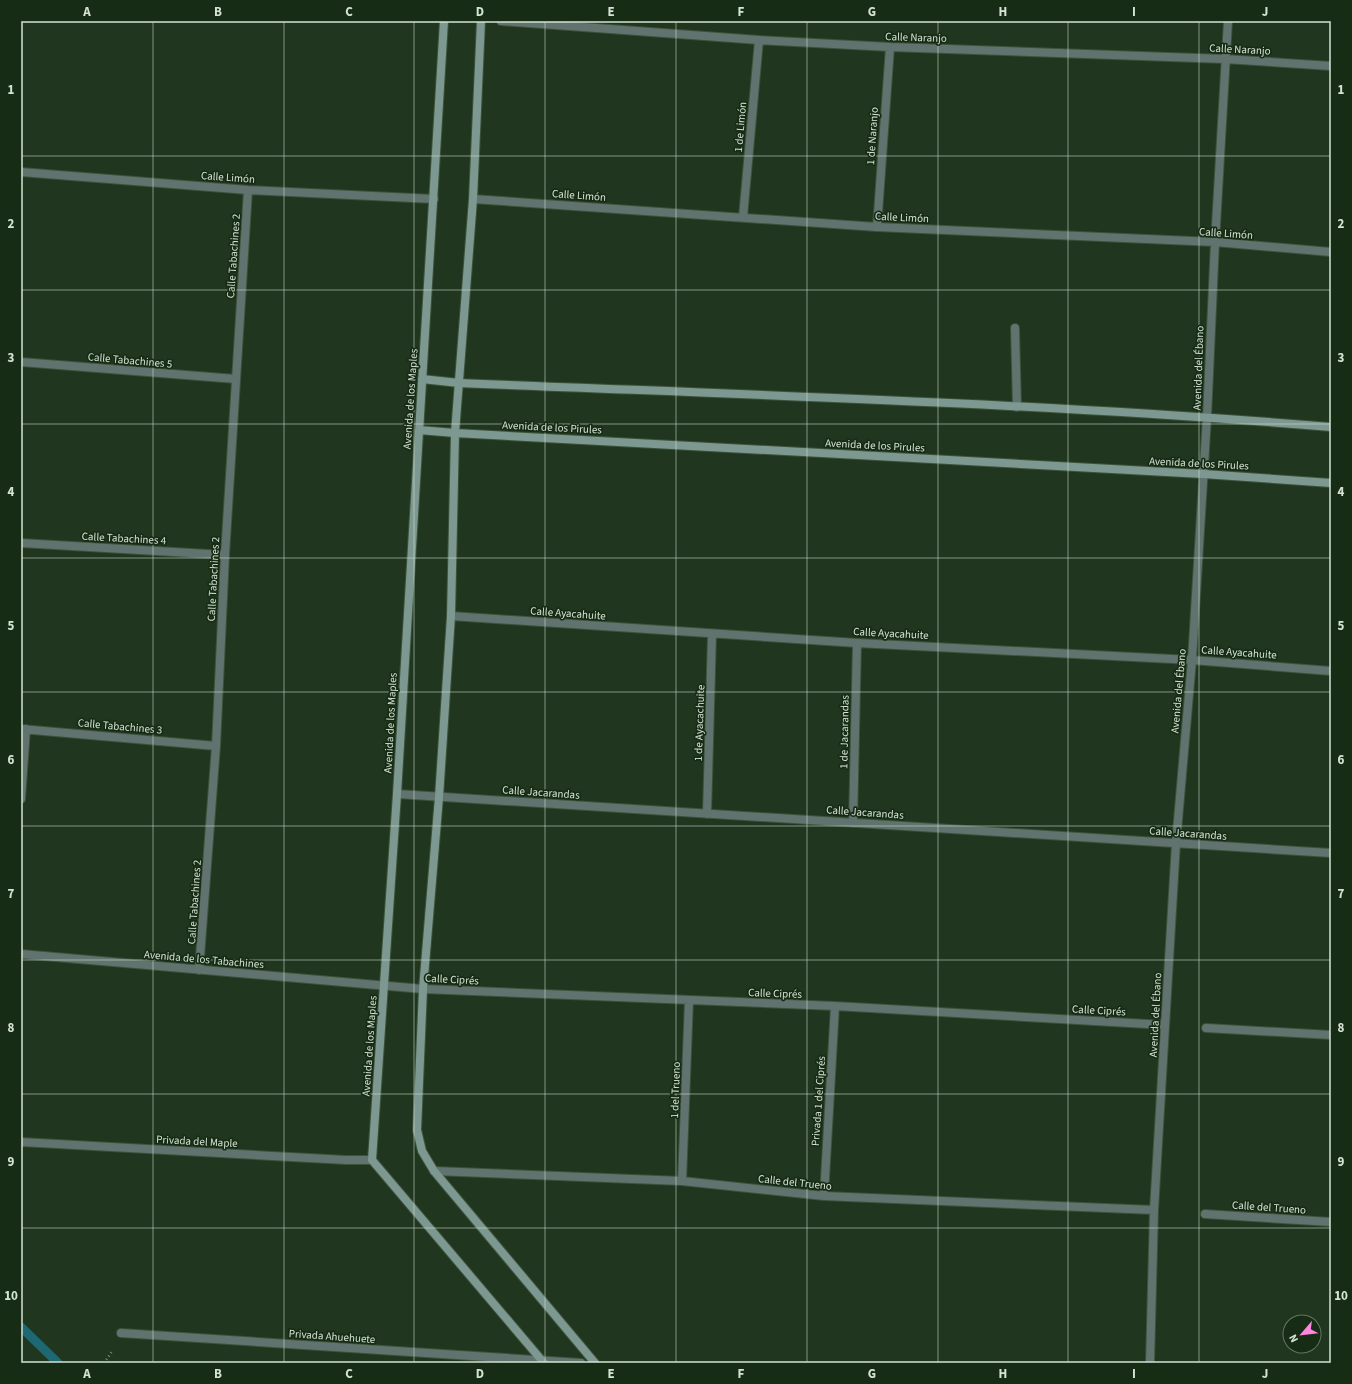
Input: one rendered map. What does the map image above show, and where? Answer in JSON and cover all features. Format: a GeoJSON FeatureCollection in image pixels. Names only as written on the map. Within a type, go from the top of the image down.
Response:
{"type":"FeatureCollection","features":[{"type":"Feature","properties":{"kind":"street","name":"Avenida de los Maples"},"geometry":{"type":"LineString","coordinates":[[372,1160],[397,794],[444,21]]}},
{"type":"Feature","properties":{"kind":"street"},"geometry":{"type":"LineString","coordinates":[[481,21],[472,199],[455,433],[450,616],[439,797],[423,988],[417,1130],[422,1151],[434,1171],[595,1363]]}},
{"type":"Feature","properties":{"kind":"street","name":"Calle Naranjo"},"geometry":{"type":"LineString","coordinates":[[501,21],[759,40],[890,47],[1225,59],[1331,66]]}},
{"type":"Feature","properties":{"kind":"street","name":"Avenida del Ébano"},"geometry":{"type":"LineString","coordinates":[[1150,1363],[1154,1210],[1176,843],[1192,660],[1207,417],[1214,242],[1228,21]]}},
{"type":"Feature","properties":{"kind":"street","name":"1 de Limón"},"geometry":{"type":"LineString","coordinates":[[743,217],[759,40]]}},
{"type":"Feature","properties":{"kind":"street","name":"1 de Naranjo"},"geometry":{"type":"LineString","coordinates":[[877,227],[890,47]]}},
{"type":"Feature","properties":{"kind":"street","name":"Calle Limón"},"geometry":{"type":"LineString","coordinates":[[21,172],[248,190],[434,199]]}},
{"type":"Feature","properties":{"kind":"street","name":"Calle Tabachines 2"},"geometry":{"type":"LineString","coordinates":[[200,970],[216,746],[225,555],[248,190]]}},
{"type":"Feature","properties":{"kind":"street","name":"Calle Limón"},"geometry":{"type":"LineString","coordinates":[[472,199],[877,227],[1214,242],[1331,252]]}},
{"type":"Feature","properties":{"kind":"street"},"geometry":{"type":"LineString","coordinates":[[1015,328],[1017,407]]}},
{"type":"Feature","properties":{"kind":"street","name":"Calle Tabachines 5"},"geometry":{"type":"LineString","coordinates":[[21,362],[236,379]]}},
{"type":"Feature","properties":{"kind":"street"},"geometry":{"type":"LineString","coordinates":[[422,379],[459,383],[1017,407],[1207,417],[1331,427]]}},
{"type":"Feature","properties":{"kind":"street","name":"Avenida de los Pirules"},"geometry":{"type":"LineString","coordinates":[[419,430],[1331,482]]}},
{"type":"Feature","properties":{"kind":"street","name":"Calle Tabachines 4"},"geometry":{"type":"LineString","coordinates":[[21,543],[225,555]]}},
{"type":"Feature","properties":{"kind":"street","name":"Calle Ayacahuite"},"geometry":{"type":"LineString","coordinates":[[450,616],[857,643],[1192,660],[1331,670]]}},
{"type":"Feature","properties":{"kind":"street","name":"1 de Ayacachuite"},"geometry":{"type":"LineString","coordinates":[[707,814],[712,634]]}},
{"type":"Feature","properties":{"kind":"street","name":"1 de Jacarandas"},"geometry":{"type":"LineString","coordinates":[[853,822],[857,643]]}},
{"type":"Feature","properties":{"kind":"street"},"geometry":{"type":"LineString","coordinates":[[21,799],[24,729]]}},
{"type":"Feature","properties":{"kind":"street","name":"Calle Tabachines 3"},"geometry":{"type":"LineString","coordinates":[[24,729],[216,746]]}},
{"type":"Feature","properties":{"kind":"street","name":"Calle Jacarandas"},"geometry":{"type":"LineString","coordinates":[[397,794],[1331,853]]}},
{"type":"Feature","properties":{"kind":"street","name":"Avenida de los Tabachines"},"geometry":{"type":"LineString","coordinates":[[21,954],[384,986]]}},
{"type":"Feature","properties":{"kind":"street","name":"Calle Ciprés"},"geometry":{"type":"LineString","coordinates":[[384,986],[835,1006],[1165,1025]]}},
{"type":"Feature","properties":{"kind":"street","name":"1 del Trueno"},"geometry":{"type":"LineString","coordinates":[[682,1181],[689,1000]]}},
{"type":"Feature","properties":{"kind":"street","name":"Privada 1 del Ciprés"},"geometry":{"type":"LineString","coordinates":[[824,1196],[835,1006]]}},
{"type":"Feature","properties":{"kind":"street"},"geometry":{"type":"LineString","coordinates":[[1206,1028],[1331,1035]]}},
{"type":"Feature","properties":{"kind":"street","name":"Privada del Maple"},"geometry":{"type":"LineString","coordinates":[[21,1142],[338,1160],[372,1160]]}},
{"type":"Feature","properties":{"kind":"street"},"geometry":{"type":"LineString","coordinates":[[372,1160],[543,1362]]}},
{"type":"Feature","properties":{"kind":"street","name":"Calle del Trueno"},"geometry":{"type":"LineString","coordinates":[[434,1171],[682,1181],[824,1196],[1154,1210]]}},
{"type":"Feature","properties":{"kind":"street","name":"Calle del Trueno"},"geometry":{"type":"LineString","coordinates":[[1205,1214],[1331,1222]]}},
{"type":"Feature","properties":{"kind":"street","name":"Privada Ahuehuete"},"geometry":{"type":"LineString","coordinates":[[121,1333],[543,1362],[581,1363]]}},
{"type":"Feature","properties":{"kind":"path"},"geometry":{"type":"LineString","coordinates":[[104,1363],[111,1354]]}},
{"type":"Feature","properties":{"kind":"waterway"},"geometry":{"type":"LineString","coordinates":[[21,1327],[58,1363]]}}]}
